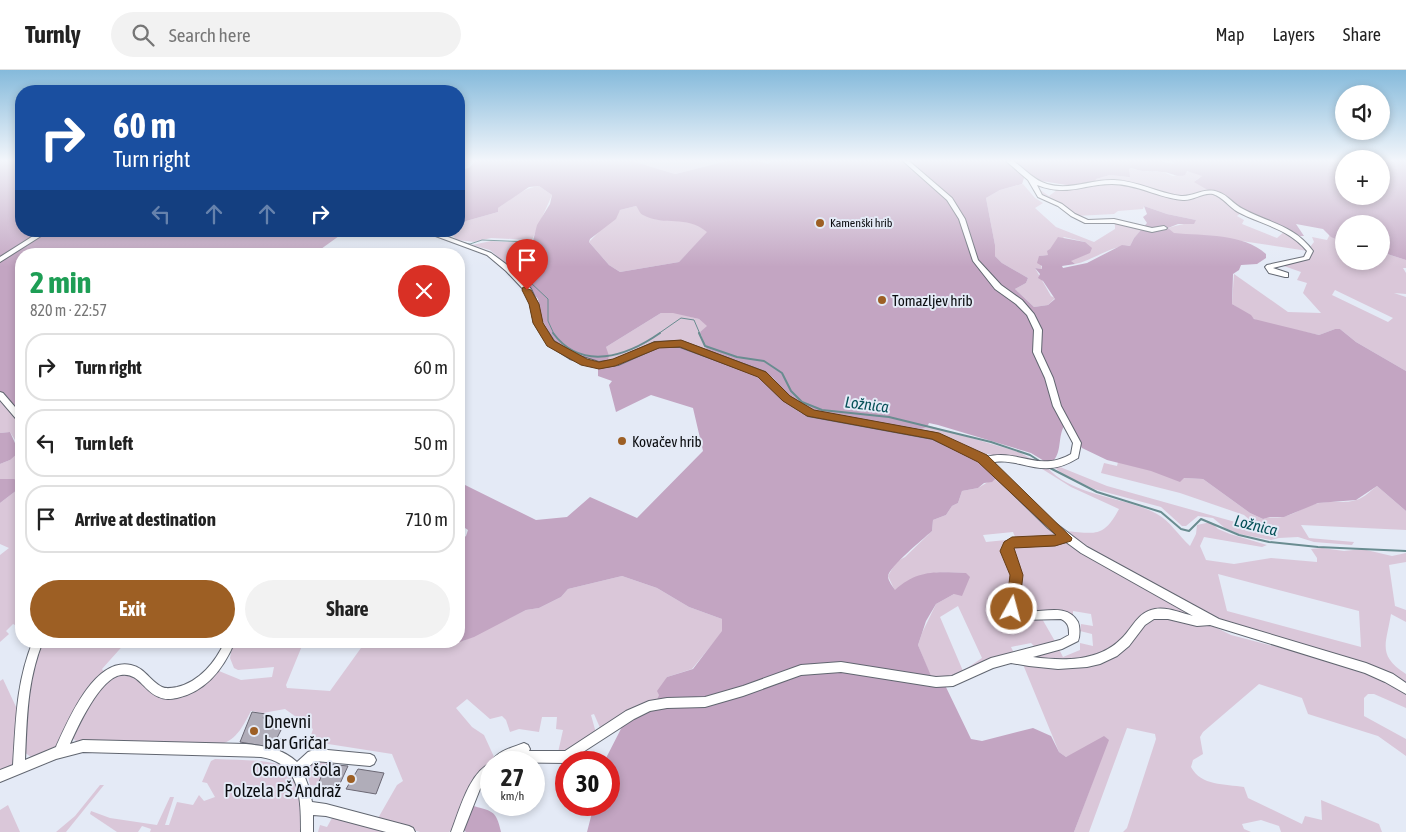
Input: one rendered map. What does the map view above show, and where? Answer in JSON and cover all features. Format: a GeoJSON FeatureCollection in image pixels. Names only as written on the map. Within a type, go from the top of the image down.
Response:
{"type":"FeatureCollection","features":[{"type":"Feature","properties":{"kind":"street"},"geometry":{"type":"LineString","coordinates":[[946,197],[962,218],[975,260],[998,287],[1024,308],[1038,330],[1038,352],[1057,406],[1077,443],[1078,450],[1075,456],[1068,462],[1047,466],[1001,458],[991,458],[985,461]]}},
{"type":"Feature","properties":{"kind":"street"},"geometry":{"type":"LineString","coordinates":[[1041,197],[1060,205],[1073,215],[1087,222],[1114,221],[1152,230],[1164,228]]}},
{"type":"Feature","properties":{"kind":"street"},"geometry":{"type":"LineString","coordinates":[[1178,197],[1194,197]]}},
{"type":"Feature","properties":{"kind":"street"},"geometry":{"type":"LineString","coordinates":[[1224,197],[1240,211],[1279,226],[1304,242],[1310,251],[1307,258],[1269,267],[1271,271],[1285,275]]}},
{"type":"Feature","properties":{"kind":"street"},"geometry":{"type":"LineString","coordinates":[[19,248],[36,237]]}},
{"type":"Feature","properties":{"kind":"street"},"geometry":{"type":"LineString","coordinates":[[442,237],[489,254],[508,269],[527,290],[534,304],[538,323],[551,343],[573,357],[599,365],[615,362],[658,344],[681,344],[762,374],[786,398],[811,414],[935,436],[955,444],[985,461],[1066,538],[1084,550],[1211,620],[1241,632],[1366,668],[1389,678],[1406,689]]}},
{"type":"Feature","properties":{"kind":"street"},"geometry":{"type":"LineString","coordinates":[[0,260],[15,251]]}},
{"type":"Feature","properties":{"kind":"street"},"geometry":{"type":"LineString","coordinates":[[0,395],[15,411]]}},
{"type":"Feature","properties":{"kind":"street"},"geometry":{"type":"LineString","coordinates":[[545,759],[566,758],[630,715],[649,706],[667,703],[706,702],[801,670],[841,667],[936,682],[961,679],[991,663],[1012,659],[1070,640],[1074,638],[1075,632],[1069,618],[1062,614],[1022,617],[1014,613],[1012,606],[1016,575],[1007,551],[1008,545],[1012,543],[1055,541],[1066,538]]}},
{"type":"Feature","properties":{"kind":"street"},"geometry":{"type":"LineString","coordinates":[[1012,659],[1053,666],[1086,662],[1114,652],[1147,616],[1156,614],[1198,621],[1211,620]]}},
{"type":"Feature","properties":{"kind":"street"},"geometry":{"type":"LineString","coordinates":[[19,767],[20,699],[35,648]]}},
{"type":"Feature","properties":{"kind":"street"},"geometry":{"type":"LineString","coordinates":[[60,752],[84,703],[109,674],[123,668],[130,669],[140,674],[161,693],[178,694],[195,685],[212,670],[226,648]]}},
{"type":"Feature","properties":{"kind":"street"},"geometry":{"type":"LineString","coordinates":[[0,776],[60,752],[83,746],[246,750],[277,755],[295,772],[305,787],[307,832]]}},
{"type":"Feature","properties":{"kind":"street"},"geometry":{"type":"LineString","coordinates":[[520,751],[524,749]]}},
{"type":"Feature","properties":{"kind":"street"},"geometry":{"type":"LineString","coordinates":[[295,772],[312,756],[317,755],[370,760]]}},
{"type":"Feature","properties":{"kind":"street"},"geometry":{"type":"LineString","coordinates":[[457,832],[476,785],[480,780]]}},
{"type":"Feature","properties":{"kind":"street"},"geometry":{"type":"LineString","coordinates":[[307,808],[326,810],[409,832]]}},
{"type":"Feature","properties":{"kind":"shaded area"},"geometry":{"type":"Polygon","coordinates":[[[0,197],[15,197],[15,237],[33,237],[0,258],[0,197]]]}},
{"type":"Feature","properties":{"kind":"shaded area"},"geometry":{"type":"Polygon","coordinates":[[[465,197],[515,197],[498,208],[498,212],[465,221],[465,197]]]}},
{"type":"Feature","properties":{"kind":"shaded area"},"geometry":{"type":"Polygon","coordinates":[[[514,197],[551,197],[532,240],[491,238],[475,242],[457,240],[454,237],[465,237],[465,221],[498,212],[498,208],[514,197]]]}},
{"type":"Feature","properties":{"kind":"shaded area"},"geometry":{"type":"Polygon","coordinates":[[[552,197],[945,197],[959,218],[973,261],[991,283],[1016,302],[1027,314],[1036,331],[1036,347],[1064,426],[1056,457],[1049,464],[1031,453],[929,423],[927,427],[920,429],[814,411],[793,400],[773,378],[762,370],[707,351],[700,332],[707,326],[699,319],[673,313],[661,313],[606,347],[609,356],[607,362],[579,358],[555,343],[541,318],[538,299],[511,268],[523,264],[529,257],[537,225],[550,204],[552,197]],[[636,206],[620,210],[616,219],[590,239],[589,242],[609,265],[620,272],[679,262],[707,232],[691,223],[660,220],[640,212],[636,206]]]}},
{"type":"Feature","properties":{"kind":"shaded area"},"geometry":{"type":"Polygon","coordinates":[[[949,197],[989,197],[986,198],[995,245],[995,256],[1002,263],[1028,278],[1026,283],[1015,289],[1034,307],[1048,305],[1055,299],[1043,281],[1038,278],[1040,274],[1035,268],[1042,269],[1042,266],[1037,263],[1039,256],[1048,255],[1047,251],[1058,237],[1085,242],[1092,248],[1090,253],[1071,261],[1075,264],[1062,266],[1063,268],[1087,263],[1122,245],[1130,246],[1134,238],[1147,223],[1143,217],[1147,214],[1144,206],[1167,214],[1196,220],[1194,224],[1178,224],[1168,228],[1174,233],[1210,235],[1235,239],[1257,247],[1266,254],[1266,258],[1257,264],[1241,265],[1239,270],[1233,274],[1232,304],[1251,315],[1254,319],[1319,335],[1340,329],[1356,342],[1406,371],[1406,511],[1377,486],[1356,500],[1318,503],[1284,517],[1263,519],[1250,513],[1203,479],[1184,478],[1180,482],[1151,471],[1107,460],[1082,448],[1059,407],[1045,359],[1041,355],[1035,320],[998,286],[977,260],[949,197]]]}},
{"type":"Feature","properties":{"kind":"shaded area"},"geometry":{"type":"Polygon","coordinates":[[[1034,197],[1043,203],[1035,208],[1056,227],[1094,242],[1115,229],[1115,222],[1143,228],[1130,246],[1110,250],[1075,264],[1070,262],[1085,242],[1064,237],[1049,255],[1039,256],[1042,269],[1035,268],[1051,296],[1055,298],[1048,305],[1034,307],[1015,289],[1026,283],[1028,278],[1002,263],[995,256],[995,245],[986,198],[1034,197]]]}},
{"type":"Feature","properties":{"kind":"shaded area"},"geometry":{"type":"Polygon","coordinates":[[[1042,197],[1219,197],[1242,212],[1237,216],[1244,220],[1242,224],[1277,238],[1286,230],[1308,251],[1228,239],[1174,234],[1168,228],[1196,220],[1167,214],[1144,206],[1143,209],[1118,211],[1114,214],[1076,216],[1042,197]]]}},
{"type":"Feature","properties":{"kind":"shaded area"},"geometry":{"type":"Polygon","coordinates":[[[1219,197],[1335,197],[1335,205],[1390,205],[1390,197],[1406,197],[1406,260],[1390,255],[1390,215],[1335,215],[1335,239],[1323,229],[1296,224],[1304,236],[1300,236],[1244,211],[1219,197]]]}},
{"type":"Feature","properties":{"kind":"shaded area"},"geometry":{"type":"Polygon","coordinates":[[[636,206],[650,217],[694,223],[700,225],[708,232],[679,262],[620,272],[609,265],[589,242],[620,210],[636,206]]]}},
{"type":"Feature","properties":{"kind":"shaded area"},"geometry":{"type":"Polygon","coordinates":[[[1330,234],[1335,237],[1335,270],[1390,270],[1390,255],[1406,260],[1406,268],[1403,268],[1406,273],[1406,294],[1394,293],[1406,297],[1406,371],[1356,342],[1340,329],[1319,335],[1259,322],[1232,304],[1234,274],[1288,312],[1321,313],[1303,293],[1307,283],[1297,280],[1301,272],[1281,265],[1310,257],[1310,247],[1314,242],[1312,237],[1327,240],[1330,234]],[[1335,290],[1332,295],[1388,322],[1393,318],[1335,290]]]}},
{"type":"Feature","properties":{"kind":"shaded area"},"geometry":{"type":"Polygon","coordinates":[[[40,237],[338,237],[322,248],[23,248],[40,237]]]}},
{"type":"Feature","properties":{"kind":"shaded area"},"geometry":{"type":"Polygon","coordinates":[[[491,241],[532,243],[531,253],[527,260],[511,268],[490,250],[472,245],[491,241]]]}},
{"type":"Feature","properties":{"kind":"shaded area"},"geometry":{"type":"Polygon","coordinates":[[[15,253],[14,408],[0,391],[0,262],[15,253]]]}},
{"type":"Feature","properties":{"kind":"shaded area"},"geometry":{"type":"Polygon","coordinates":[[[673,312],[699,319],[708,326],[700,332],[707,351],[689,344],[664,341],[623,358],[607,362],[606,347],[661,313],[673,312]]]}},
{"type":"Feature","properties":{"kind":"shaded area"},"geometry":{"type":"Polygon","coordinates":[[[658,346],[678,346],[761,376],[785,402],[801,413],[940,439],[973,455],[998,476],[992,482],[984,483],[978,488],[962,491],[958,503],[952,506],[946,515],[933,520],[932,531],[900,560],[890,572],[888,578],[895,590],[912,578],[928,573],[966,573],[970,577],[962,596],[954,594],[936,604],[926,621],[918,645],[934,683],[944,683],[971,739],[982,741],[1033,728],[1051,736],[1059,752],[1066,757],[1104,736],[1109,740],[1074,832],[587,832],[591,816],[620,816],[620,751],[610,751],[625,721],[655,704],[659,695],[657,691],[667,677],[693,669],[722,631],[722,619],[689,607],[657,588],[622,576],[568,589],[561,597],[539,608],[526,610],[465,640],[465,537],[468,530],[465,528],[465,485],[536,520],[567,517],[590,497],[637,518],[703,451],[693,408],[651,395],[616,412],[609,385],[612,381],[598,376],[598,368],[630,360],[658,346]]]}},
{"type":"Feature","properties":{"kind":"shaded area"},"geometry":{"type":"Polygon","coordinates":[[[0,400],[15,416],[15,440],[10,432],[0,433],[0,400]]]}},
{"type":"Feature","properties":{"kind":"shaded area"},"geometry":{"type":"Polygon","coordinates":[[[927,425],[1019,452],[1042,465],[977,452],[944,436],[920,429],[927,425]]]}},
{"type":"Feature","properties":{"kind":"shaded area"},"geometry":{"type":"Polygon","coordinates":[[[10,432],[15,443],[15,456],[0,464],[0,433],[10,432]]]}},
{"type":"Feature","properties":{"kind":"shaded area"},"geometry":{"type":"Polygon","coordinates":[[[15,448],[15,479],[0,479],[0,464],[10,460],[15,448]]]}},
{"type":"Feature","properties":{"kind":"shaded area"},"geometry":{"type":"Polygon","coordinates":[[[1118,462],[1183,478],[1203,479],[1250,513],[1263,519],[1283,517],[1319,503],[1356,500],[1377,486],[1406,511],[1406,530],[1301,525],[1309,538],[1354,542],[1352,545],[1314,542],[1298,537],[1271,540],[1239,534],[1225,528],[1213,518],[1198,516],[1186,526],[1182,526],[1161,507],[1094,489],[1064,475],[1054,467],[1060,467],[1107,486],[1253,527],[1252,522],[1244,515],[1180,493],[1101,473],[1104,463],[1117,466],[1118,462]]]}},
{"type":"Feature","properties":{"kind":"shaded area"},"geometry":{"type":"Polygon","coordinates":[[[1039,467],[1047,467],[1057,477],[1084,490],[1144,508],[1157,514],[1190,546],[1196,534],[1197,525],[1211,522],[1218,529],[1230,534],[1267,545],[1262,547],[1204,537],[1200,546],[1206,560],[1234,564],[1271,558],[1317,562],[1317,558],[1311,549],[1322,548],[1344,551],[1362,549],[1392,556],[1406,553],[1406,562],[1389,565],[1395,606],[1406,610],[1406,622],[1391,614],[1386,648],[1387,655],[1391,661],[1406,674],[1406,685],[1225,622],[1100,556],[1064,531],[1091,533],[1103,530],[1119,509],[1071,487],[1039,467]],[[1218,574],[1227,611],[1361,647],[1359,611],[1218,574]]]}},
{"type":"Feature","properties":{"kind":"shaded area"},"geometry":{"type":"Polygon","coordinates":[[[998,476],[1060,537],[1009,542],[1012,613],[1041,617],[1056,643],[1037,649],[1031,643],[1011,647],[1015,655],[960,678],[932,680],[918,645],[936,604],[954,594],[966,573],[937,573],[920,576],[911,579],[895,591],[888,576],[896,562],[905,557],[932,531],[933,520],[946,515],[952,506],[958,503],[962,491],[978,488],[998,476]],[[1013,532],[983,535],[986,542],[1016,539],[1013,532]],[[958,606],[940,617],[963,671],[982,658],[958,606]]]}},
{"type":"Feature","properties":{"kind":"shaded area"},"geometry":{"type":"Polygon","coordinates":[[[0,479],[15,479],[15,492],[0,503],[0,479]]]}},
{"type":"Feature","properties":{"kind":"shaded area"},"geometry":{"type":"Polygon","coordinates":[[[15,492],[15,625],[13,624],[6,631],[9,634],[0,642],[0,555],[9,548],[0,544],[0,503],[15,492]]]}},
{"type":"Feature","properties":{"kind":"shaded area"},"geometry":{"type":"Polygon","coordinates":[[[1066,542],[1198,617],[1154,611],[1119,645],[1079,661],[1022,658],[1058,647],[1063,657],[1080,650],[1080,643],[1093,646],[1092,634],[1080,631],[1081,624],[1093,626],[1091,614],[1073,611],[1073,620],[1016,613],[1017,587],[1009,547],[1066,542]]]}},
{"type":"Feature","properties":{"kind":"shaded area"},"geometry":{"type":"Polygon","coordinates":[[[622,576],[657,588],[689,607],[722,619],[723,631],[692,669],[667,677],[657,700],[601,730],[594,714],[591,715],[596,733],[567,751],[558,751],[563,730],[556,729],[557,717],[542,717],[539,732],[519,729],[510,732],[506,720],[502,716],[490,719],[467,699],[456,708],[472,727],[484,735],[491,751],[480,751],[480,775],[468,788],[457,825],[449,832],[420,832],[377,820],[397,785],[403,781],[392,754],[309,741],[313,729],[285,709],[263,713],[251,711],[236,735],[221,744],[76,741],[71,737],[74,727],[109,676],[129,672],[152,693],[166,698],[219,671],[241,680],[272,677],[274,667],[238,670],[234,668],[230,658],[232,648],[301,648],[286,685],[287,688],[330,691],[361,648],[465,648],[465,640],[526,610],[539,608],[561,597],[568,589],[622,576]]]}},
{"type":"Feature","properties":{"kind":"shaded area"},"geometry":{"type":"Polygon","coordinates":[[[1158,615],[1211,625],[1231,635],[1312,656],[1373,675],[1406,693],[1406,708],[1374,694],[1368,694],[1364,698],[1364,716],[1406,739],[1406,756],[1378,736],[1308,714],[1302,698],[1259,684],[1203,732],[1200,737],[1203,754],[1193,760],[1191,767],[1195,773],[1207,781],[1244,787],[1248,798],[1302,824],[1305,816],[1322,820],[1321,800],[1379,824],[1382,832],[1281,832],[1279,826],[1261,820],[1242,824],[1244,829],[1251,832],[1123,832],[1127,828],[1156,739],[1155,734],[1127,728],[1089,832],[1074,832],[1108,740],[1066,757],[1059,752],[1022,662],[1038,666],[1110,655],[1143,622],[1158,615]]]}},
{"type":"Feature","properties":{"kind":"shaded area"},"geometry":{"type":"Polygon","coordinates":[[[39,648],[121,648],[102,669],[105,674],[58,745],[49,753],[31,757],[24,752],[27,684],[39,648]]]}},
{"type":"Feature","properties":{"kind":"shaded area"},"geometry":{"type":"Polygon","coordinates":[[[3,679],[17,709],[18,758],[12,767],[0,772],[0,681],[3,679]]]}},
{"type":"Feature","properties":{"kind":"shaded area"},"geometry":{"type":"Polygon","coordinates":[[[215,759],[257,761],[284,767],[293,775],[299,788],[301,832],[150,832],[151,829],[142,826],[138,832],[117,832],[90,814],[91,811],[110,818],[157,825],[170,797],[174,797],[165,825],[169,825],[177,802],[193,805],[199,795],[204,801],[215,797],[207,783],[202,782],[211,761],[215,759]]]}},
{"type":"Feature","properties":{"kind":"shaded area"},"geometry":{"type":"Polygon","coordinates":[[[329,760],[317,786],[310,785],[308,773],[310,766],[317,762],[329,760]]]}},
{"type":"Feature","properties":{"kind":"shaded area"},"geometry":{"type":"Polygon","coordinates":[[[100,785],[104,785],[66,832],[56,832],[75,816],[100,785]]]}},
{"type":"Feature","properties":{"kind":"shaded area"},"geometry":{"type":"Polygon","coordinates":[[[8,805],[20,832],[0,832],[0,810],[8,805]]]}},
{"type":"Feature","properties":{"kind":"shaded area"},"geometry":{"type":"Polygon","coordinates":[[[471,805],[480,808],[480,816],[496,816],[501,832],[466,832],[463,829],[471,805]]]}},
{"type":"Feature","properties":{"kind":"shaded area"},"geometry":{"type":"Polygon","coordinates":[[[332,818],[341,818],[394,832],[318,832],[320,825],[327,827],[332,818]]]}},
{"type":"Feature","properties":{"kind":"building","name":"Dnevni bar Gričar"},"geometry":{"type":"Polygon","coordinates":[[[252,712],[266,714],[263,718],[284,724],[277,738],[286,740],[280,749],[240,742],[252,712]]]}},
{"type":"Feature","properties":{"kind":"building"},"geometry":{"type":"Polygon","coordinates":[[[327,764],[348,766],[338,788],[317,786],[327,764]]]}},
{"type":"Feature","properties":{"kind":"building"},"geometry":{"type":"Polygon","coordinates":[[[358,769],[384,773],[376,794],[346,789],[358,769]]]}},
{"type":"Feature","properties":{"kind":"waterway","name":"Ložnica"},"geometry":{"type":"LineString","coordinates":[[460,242],[470,244],[482,240],[529,242],[532,247],[522,270],[530,282],[548,299],[548,321],[554,334]]}},
{"type":"Feature","properties":{"kind":"waterway","name":"Ložnica"},"geometry":{"type":"LineString","coordinates":[[658,334],[681,318],[694,320],[700,334]]}},
{"type":"Feature","properties":{"kind":"waterway","name":"Ložnica"},"geometry":{"type":"LineString","coordinates":[[554,334],[577,353],[605,356],[633,348],[660,333]]}},
{"type":"Feature","properties":{"kind":"waterway","name":"Ložnica"},"geometry":{"type":"LineString","coordinates":[[699,333],[705,346],[737,357],[764,361],[782,373],[791,391],[802,402],[822,410],[889,417],[991,442],[1030,455],[1041,462]]}},
{"type":"Feature","properties":{"kind":"waterway","name":"Ložnica"},"geometry":{"type":"LineString","coordinates":[[1050,468],[1097,492],[1161,512],[1181,529],[1189,531],[1201,519],[1239,535],[1269,542],[1318,547],[1406,551]]}},
{"type":"Feature","properties":{"kind":"place","name":"Kamenški hrib"},"geometry":{"type":"Point","coordinates":[820,223]}},
{"type":"Feature","properties":{"kind":"place","name":"Tomazljev hrib"},"geometry":{"type":"Point","coordinates":[882,300]}},
{"type":"Feature","properties":{"kind":"place","name":"Kovačev hrib"},"geometry":{"type":"Point","coordinates":[622,441]}},
{"type":"Feature","properties":{"kind":"place","name":"Dnevni bar Gričar"},"geometry":{"type":"Point","coordinates":[254,731]}},
{"type":"Feature","properties":{"kind":"place","name":"Osnovna šola Polzela PŠ Andraž"},"geometry":{"type":"Point","coordinates":[351,779]}},
{"type":"Feature","properties":{"kind":"route"},"geometry":{"type":"LineString","coordinates":[[527,290],[534,304],[538,323],[551,343],[558,349],[585,362],[599,365],[615,362],[658,344],[670,342],[681,344],[762,374],[786,398],[811,414],[935,436],[955,444],[982,459],[993,467],[1066,538],[1046,542],[1017,542],[1008,545],[1007,551],[1016,575],[1012,609]]}}]}
